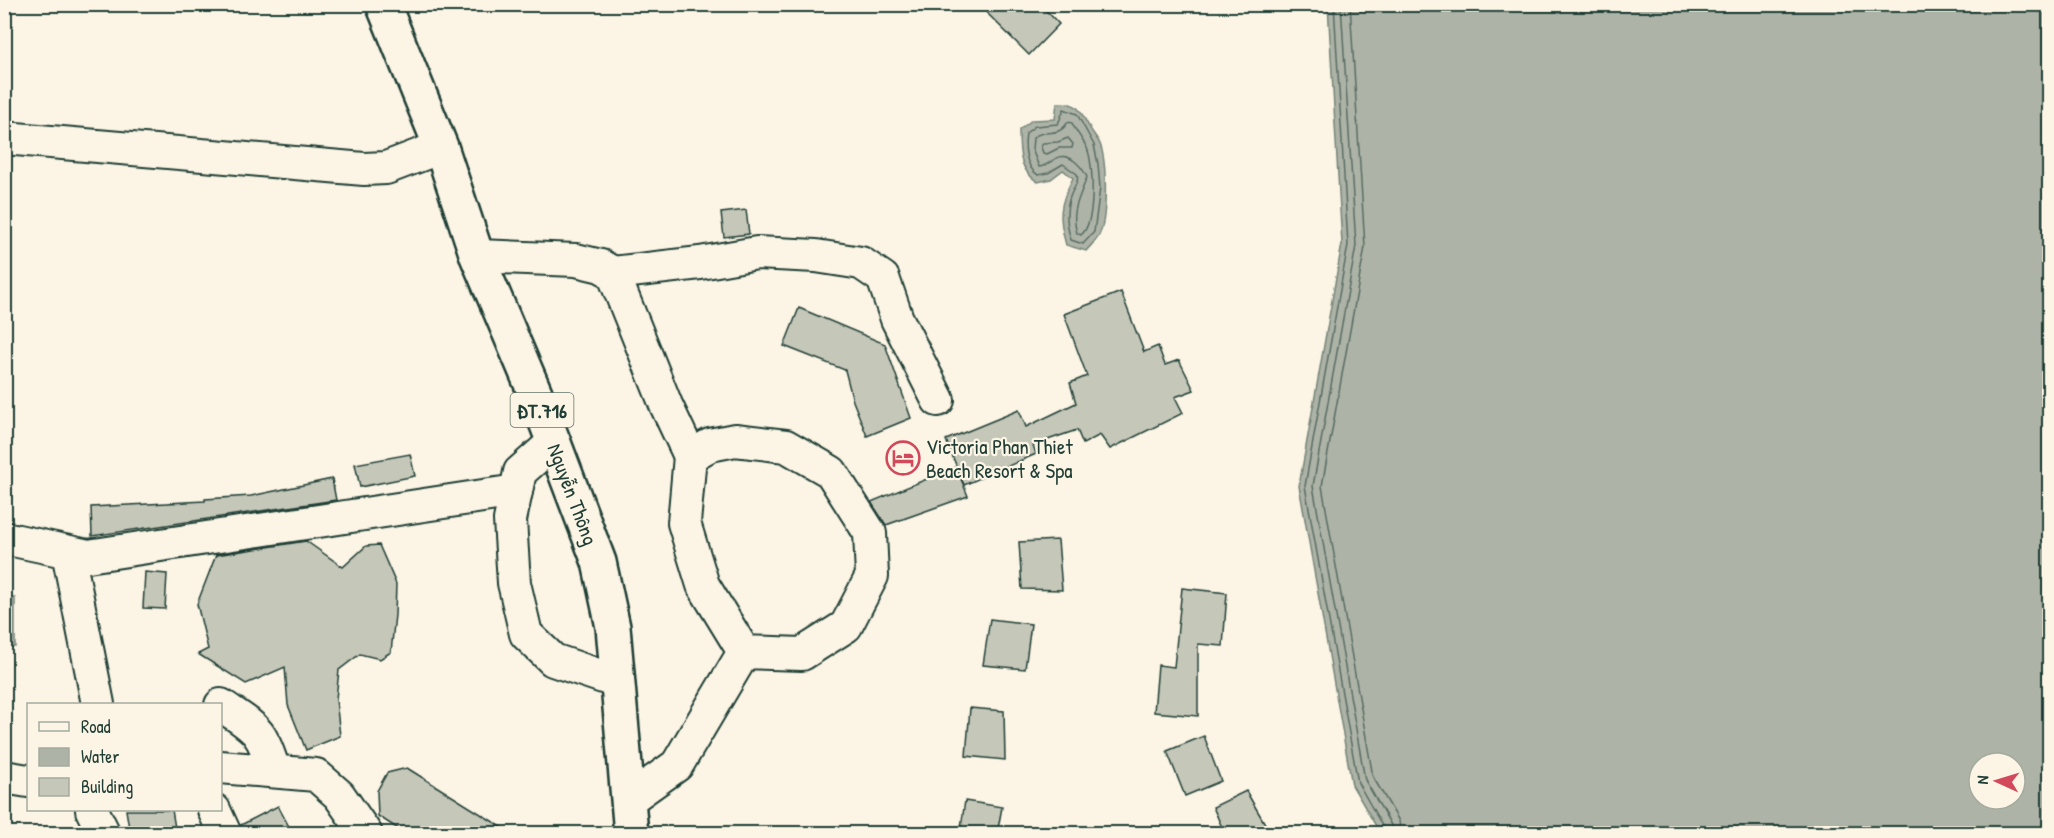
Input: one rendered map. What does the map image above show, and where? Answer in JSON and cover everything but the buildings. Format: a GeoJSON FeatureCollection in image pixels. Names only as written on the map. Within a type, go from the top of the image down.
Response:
{"type":"FeatureCollection","features":[{"type":"Feature","properties":{"kind":"main road","name":"Nguyễn Thông"},"geometry":{"type":"LineString","coordinates":[[383,4],[441,147],[477,256],[554,442],[599,562],[613,627],[631,834]]}},
{"type":"Feature","properties":{"kind":"lane"},"geometry":{"type":"LineString","coordinates":[[4,138],[364,169],[386,168],[441,147]]}},
{"type":"Feature","properties":{"kind":"lane"},"geometry":{"type":"LineString","coordinates":[[477,256],[576,260],[601,266],[613,273],[700,263],[757,253],[816,256],[861,263],[883,278],[897,319],[938,400]]}},
{"type":"Feature","properties":{"kind":"lane"},"geometry":{"type":"LineString","coordinates":[[613,273],[666,405],[690,456],[684,523],[703,585],[744,652]]}},
{"type":"Feature","properties":{"kind":"lane"},"geometry":{"type":"LineString","coordinates":[[690,456],[711,445],[735,440],[786,446],[831,472],[870,533],[872,576],[846,626],[802,654],[744,652]]}},
{"type":"Feature","properties":{"kind":"lane"},"geometry":{"type":"LineString","coordinates":[[554,442],[520,472],[510,520],[514,583],[526,634],[553,660],[618,682]]}},
{"type":"Feature","properties":{"kind":"lane"},"geometry":{"type":"LineString","coordinates":[[4,538],[88,556],[516,491]]}},
{"type":"Feature","properties":{"kind":"lane"},"geometry":{"type":"LineString","coordinates":[[68,552],[98,703]]}},
{"type":"Feature","properties":{"kind":"lane"},"geometry":{"type":"LineString","coordinates":[[628,800],[678,765],[744,652]]}},
{"type":"Feature","properties":{"kind":"lane"},"geometry":{"type":"LineString","coordinates":[[222,706],[256,729],[266,744],[274,771]]}},
{"type":"Feature","properties":{"kind":"lane"},"geometry":{"type":"LineString","coordinates":[[222,767],[316,775],[339,795],[366,834]]}},
{"type":"Feature","properties":{"kind":"lane"},"geometry":{"type":"LineString","coordinates":[[4,777],[27,781]]}},
{"type":"Feature","properties":{"kind":"lane"},"geometry":{"type":"LineString","coordinates":[[92,811],[104,834]]}},
{"type":"Feature","properties":{"kind":"lane"},"geometry":{"type":"LineString","coordinates":[[214,811],[225,834]]}},
{"type":"Feature","properties":{"kind":"water"},"geometry":{"type":"Polygon","coordinates":[[[1328,5],[2049,5],[2049,833],[1380,833],[1352,785],[1299,486],[1342,244],[1328,5]]]}},
{"type":"Feature","properties":{"kind":"water"},"geometry":{"type":"Polygon","coordinates":[[[1057,103],[1071,104],[1078,109],[1099,142],[1102,153],[1105,191],[1104,218],[1098,237],[1086,251],[1066,245],[1062,226],[1061,211],[1073,178],[1063,170],[1051,179],[1038,182],[1027,172],[1021,160],[1019,130],[1032,120],[1055,119],[1057,103]]]}},
{"type":"Feature","properties":{"kind":"water"},"geometry":{"type":"Polygon","coordinates":[[[5,598],[15,598],[15,647],[5,647],[5,598]]]}},
{"type":"Feature","properties":{"kind":"place","name":"Victoria Phan Thiet Beach Resort & Spa"},"geometry":{"type":"Point","coordinates":[903,458]}}]}
